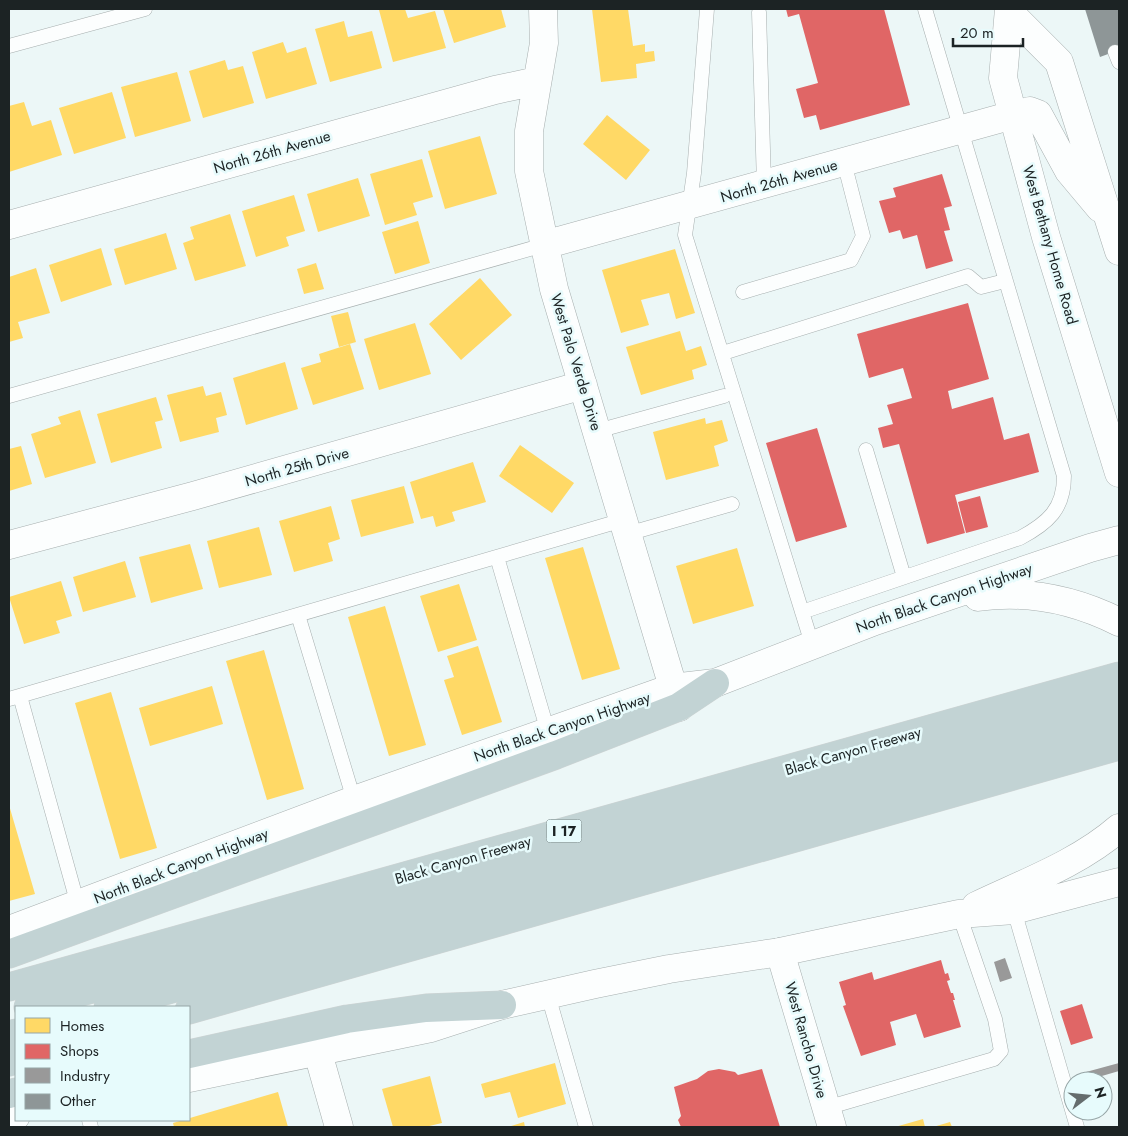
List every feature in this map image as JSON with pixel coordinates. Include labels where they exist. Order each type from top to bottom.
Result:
[{"type":"highway","name":"Black Canyon Freeway","points":[[9,987],[1119,676]]},
{"type":"highway","points":[[9,954],[556,755],[675,698],[715,683]]},
{"type":"highway","points":[[32,1006],[1119,702]]},
{"type":"highway","points":[[112,1006],[1119,722]]},
{"type":"highway","points":[[190,1010],[1119,746]]},
{"type":"highway","points":[[190,1054],[347,1019],[426,1008],[502,1005]]},
{"type":"main road","name":"West Palo Verde Drive","points":[[543,9],[544,42],[529,131],[529,171],[554,289],[675,698]]},
{"type":"main road","name":"West Bethany Home Road","points":[[1010,11],[1003,78],[1046,237],[1119,474]]},
{"type":"main road","name":"West Bethany Home Road","points":[[1010,11],[1059,62],[1119,251]]},
{"type":"main road","name":"North 26th Avenue","points":[[9,225],[494,90],[537,81]]},
{"type":"main road","name":"North 26th Avenue","points":[[544,245],[1030,111],[1038,114],[1069,171],[1109,218]]},
{"type":"main road","name":"North 25th Drive","points":[[9,545],[193,496],[583,385]]},
{"type":"main road","name":"North Black Canyon Highway","points":[[715,683],[875,621],[1090,548],[1119,540]]},
{"type":"main road","points":[[875,621],[930,606],[1006,593],[1036,595],[1072,604],[1119,622]]},
{"type":"main road","name":"North Black Canyon Highway","points":[[9,930],[354,800],[548,732],[675,698]]},
{"type":"main road","points":[[959,914],[1076,857],[1107,839],[1119,828]]},
{"type":"main road","points":[[190,1078],[318,1053],[431,1028],[502,1005],[670,969],[780,952],[959,914],[1014,910],[1119,882]]},
{"type":"main road","name":"West Rancho Drive","points":[[780,952],[829,1118]]},
{"type":"main road","points":[[318,1053],[339,1127]]},
{"type":"lane","points":[[9,46],[145,9]]},
{"type":"lane","points":[[707,9],[690,206],[685,235],[812,644]]},
{"type":"lane","points":[[802,612],[1020,538],[1035,530],[1050,518],[1060,504],[1064,476],[925,9]]},
{"type":"lane","points":[[759,12],[764,185]]},
{"type":"lane","points":[[744,292],[851,260],[863,236],[844,162]]},
{"type":"lane","points":[[9,396],[544,245]]},
{"type":"lane","points":[[723,353],[968,276],[982,287],[1005,281]]},
{"type":"lane","points":[[597,431],[724,396]]},
{"type":"lane","points":[[866,450],[904,577]]},
{"type":"lane","points":[[78,905],[14,698],[497,557],[732,504]]},
{"type":"lane","points":[[497,557],[548,732]]},
{"type":"lane","points":[[298,615],[354,800]]},
{"type":"lane","points":[[1014,910],[1077,1127]]},
{"type":"lane","points":[[829,1118],[994,1059],[1002,1052],[995,1019],[959,914]]},
{"type":"lane","points":[[548,995],[586,1127]]},
{"type":"building: Homes","points":[[405,9],[408,18],[435,11],[446,48],[393,62],[379,10]]},
{"type":"building: Homes","points":[[443,9],[501,9],[506,27],[454,43]]},
{"type":"building: Homes","points":[[592,9],[628,9],[633,46],[645,44],[645,52],[654,51],[655,61],[636,64],[637,78],[601,82]]},
{"type":"building: Homes","points":[[344,21],[348,37],[372,31],[382,68],[330,82],[315,29]]},
{"type":"building: Homes","points":[[283,42],[287,53],[306,47],[317,84],[266,99],[252,52]]},
{"type":"building: Homes","points":[[225,60],[228,70],[243,66],[254,103],[203,118],[189,71]]},
{"type":"building: Homes","points":[[177,72],[191,121],[135,137],[121,87]]},
{"type":"building: Homes","points":[[112,92],[126,138],[74,154],[59,108]]},
{"type":"building: Homes","points":[[24,102],[32,126],[51,120],[62,155],[9,172],[9,106]]},
{"type":"building: Homes","points":[[607,115],[650,150],[626,180],[583,144]]},
{"type":"building: Homes","points":[[480,136],[497,194],[445,209],[428,151]]},
{"type":"building: Homes","points":[[422,159],[433,197],[413,203],[417,215],[385,225],[370,174]]},
{"type":"building: Homes","points":[[358,178],[370,216],[318,232],[307,194]]},
{"type":"building: Homes","points":[[294,195],[305,231],[286,237],[289,246],[256,257],[242,211]]},
{"type":"building: Homes","points":[[230,214],[246,266],[195,281],[183,243],[194,239],[190,227]]},
{"type":"building: Homes","points":[[418,221],[430,263],[395,274],[382,232]]},
{"type":"building: Homes","points":[[166,233],[177,269],[125,285],[114,249]]},
{"type":"building: Homes","points":[[101,248],[112,285],[61,302],[49,265]]},
{"type":"building: Homes","points":[[675,249],[695,313],[676,319],[669,293],[641,300],[649,325],[621,333],[602,270]]},
{"type":"building: Homes","points":[[316,263],[324,289],[304,294],[297,269]]},
{"type":"building: Homes","points":[[36,268],[50,313],[18,322],[23,338],[9,342],[9,277]]},
{"type":"building: Homes","points":[[480,278],[512,315],[461,360],[429,324]]},
{"type":"building: Homes","points":[[348,312],[356,342],[339,347],[331,316]]},
{"type":"building: Homes","points":[[415,323],[431,374],[379,390],[364,339]]},
{"type":"building: Homes","points":[[680,331],[686,351],[701,346],[707,365],[692,370],[694,379],[641,395],[626,347]]},
{"type":"building: Homes","points":[[350,344],[364,389],[313,405],[301,368],[321,362],[319,354]]},
{"type":"building: Homes","points":[[285,362],[298,409],[246,425],[233,378]]},
{"type":"building: Homes","points":[[203,386],[206,396],[221,392],[227,415],[216,418],[219,432],[180,442],[167,395]]},
{"type":"building: Homes","points":[[156,397],[163,420],[155,422],[162,448],[111,463],[97,414]]},
{"type":"building: Homes","points":[[80,410],[96,463],[45,478],[31,434],[61,424],[58,417]]},
{"type":"building: Homes","points":[[705,418],[706,424],[722,420],[728,441],[714,446],[719,466],[666,480],[653,432]]},
{"type":"building: Homes","points":[[520,445],[574,483],[552,513],[499,476]]},
{"type":"building: Homes","points":[[21,446],[32,484],[9,491],[9,449]]},
{"type":"building: Homes","points":[[473,462],[486,502],[452,512],[455,521],[436,527],[433,516],[421,519],[410,482]]},
{"type":"building: Homes","points":[[404,486],[414,523],[361,537],[351,500]]},
{"type":"building: Homes","points":[[331,506],[340,539],[328,543],[333,561],[294,572],[279,521]]},
{"type":"building: Homes","points":[[259,527],[272,575],[219,588],[207,541]]},
{"type":"building: Homes","points":[[190,544],[203,589],[151,603],[139,557]]},
{"type":"building: Homes","points":[[583,547],[620,669],[582,680],[545,558]]},
{"type":"building: Homes","points":[[737,548],[754,606],[693,624],[676,566]]},
{"type":"building: Homes","points":[[125,561],[136,597],[83,612],[73,577]]},
{"type":"building: Homes","points":[[61,581],[72,616],[56,621],[60,633],[24,644],[9,597]]},
{"type":"building: Homes","points":[[459,584],[477,640],[438,652],[420,596]]},
{"type":"building: Homes","points":[[385,606],[426,745],[389,756],[348,617]]},
{"type":"building: Homes","points":[[478,646],[502,722],[462,735],[444,680],[454,677],[447,656]]},
{"type":"building: Homes","points":[[264,650],[304,789],[267,800],[226,661]]},
{"type":"building: Homes","points":[[212,686],[223,724],[150,746],[139,708]]},
{"type":"building: Homes","points":[[111,692],[157,848],[120,859],[75,703]]},
{"type":"building: Homes","points":[[9,805],[35,894],[9,901]]},
{"type":"building: Homes","points":[[555,1063],[566,1104],[518,1118],[510,1092],[485,1098],[481,1084]]},
{"type":"building: Homes","points":[[430,1076],[442,1123],[425,1127],[393,1127],[382,1089]]},
{"type":"building: Homes","points":[[278,1092],[288,1127],[174,1127],[173,1123],[190,1121],[190,1118]]},
{"type":"building: Homes","points":[[923,1119],[925,1127],[895,1127]]},
{"type":"building: Homes","points":[[524,1122],[525,1127],[508,1127]]},
{"type":"building: Homes","points":[[950,1122],[952,1127],[933,1127]]},
{"type":"building: Shops","points":[[786,9],[884,9],[910,105],[820,130],[816,115],[804,118],[796,89],[818,83],[799,14],[788,17]]},
{"type":"building: Shops","points":[[942,174],[952,206],[944,208],[950,230],[944,231],[953,261],[926,269],[917,235],[903,239],[900,230],[889,233],[879,201],[896,197],[893,188]]},
{"type":"building: Shops","points":[[968,303],[989,379],[948,391],[952,409],[993,397],[1004,440],[1029,433],[1039,472],[955,495],[965,533],[927,544],[899,444],[883,448],[878,428],[893,424],[887,405],[912,398],[903,368],[869,378],[857,334]]},
{"type":"building: Shops","points":[[817,428],[847,527],[796,542],[766,443]]},
{"type":"building: Shops","points":[[980,496],[988,527],[966,533],[958,502]]},
{"type":"building: Shops","points":[[941,960],[945,974],[948,973],[950,980],[947,981],[951,993],[953,993],[955,1000],[953,1000],[961,1027],[924,1038],[916,1014],[890,1022],[896,1045],[861,1056],[843,1006],[846,1005],[839,982],[872,972],[874,980]]},
{"type":"building: Shops","points":[[1082,1004],[1093,1038],[1071,1045],[1060,1011]]},
{"type":"building: Shops","points":[[719,1069],[735,1072],[738,1075],[762,1069],[780,1127],[681,1127],[678,1120],[681,1116],[674,1087],[697,1079],[708,1071]]},
{"type":"building: Industry","points":[[1005,958],[1012,978],[1000,982],[994,962]]},
{"type":"building: Industry","points":[[1119,1063],[1119,1071],[1113,1073],[1113,1071],[1090,1071]]},
{"type":"building: Other","points":[[1085,9],[1119,9],[1119,50],[1100,57]]}]
